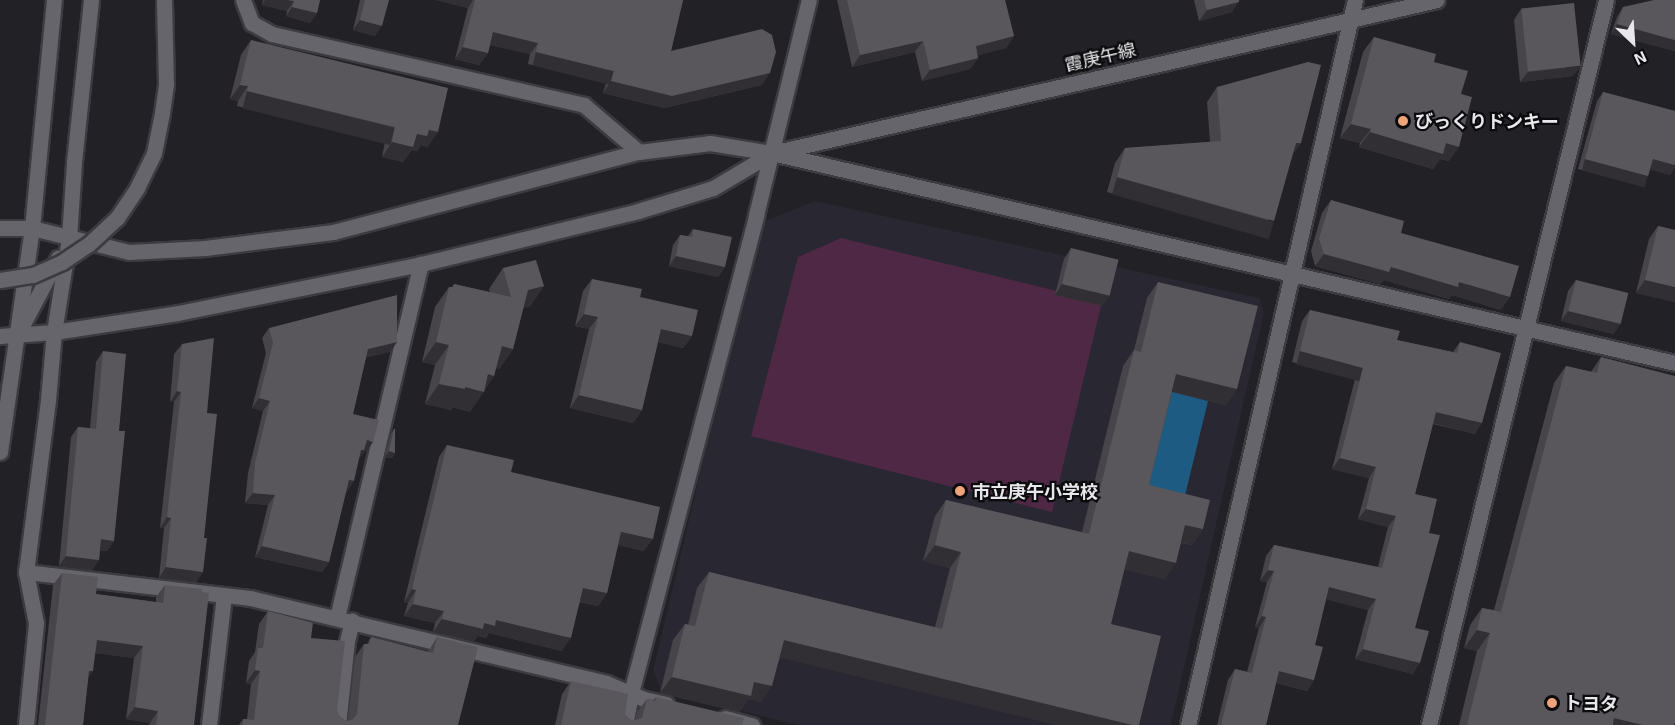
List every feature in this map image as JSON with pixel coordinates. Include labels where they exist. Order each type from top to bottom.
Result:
[{"type":"street","points":[[0,452],[33,228],[54,0]]},
{"type":"street","points":[[26,725],[36,623],[26,572],[48,400],[54,332],[69,238],[91,0]]},
{"type":"street","points":[[0,280],[33,275],[62,262],[89,244],[117,218],[137,188],[154,153],[162,113],[166,83],[164,0]]},
{"type":"street","points":[[243,0],[252,23],[272,34],[584,105],[639,152]]},
{"type":"street","points":[[625,725],[631,693],[772,153],[809,0]]},
{"type":"street","points":[[1188,725],[1290,274],[1355,0]]},
{"type":"street","name":"霞庚午線","points":[[772,153],[1437,0]]},
{"type":"street","points":[[1429,725],[1606,0]]},
{"type":"street","points":[[0,228],[33,228],[129,252],[205,248],[333,232],[639,152],[710,143],[772,153],[1675,363]]},
{"type":"street","points":[[0,336],[54,332],[177,313],[421,264],[638,211],[713,188],[772,153]]},
{"type":"street","points":[[17,335],[69,238]]},
{"type":"street","points":[[337,618],[421,264]]},
{"type":"street","points":[[26,572],[250,598],[606,683],[676,706]]},
{"type":"street","points":[[209,725],[224,596]]},
{"type":"street","points":[[338,725],[347,641],[352,621]]},
{"type":"street","points":[[709,714],[752,725]]},
{"type":"shaded area","name":"市立庚午小学校","points":[[815,201],[1259,298],[1264,312],[1171,725],[799,725],[661,692],[653,670],[760,223]]},
{"type":"shaded area","points":[[841,238],[1102,302],[1052,512],[751,436],[798,257]]},
{"type":"water","points":[[1165,390],[1208,401],[1181,512],[1119,497]]},
{"type":"building","points":[[288,0],[320,0],[317,13],[292,7],[294,1]]},
{"type":"building","points":[[365,0],[389,0],[382,26],[360,20]]},
{"type":"building","points":[[475,0],[683,0],[671,51],[762,29],[772,35],[776,52],[770,73],[672,96],[611,81],[614,71],[536,52],[538,43],[493,32],[488,53],[463,47]]},
{"type":"building","points":[[847,0],[1005,0],[1014,36],[976,46],[978,58],[930,70],[923,41],[860,55]]},
{"type":"building","points":[[1204,0],[1239,0],[1239,2],[1207,10]]},
{"type":"building","points":[[1654,0],[1675,0],[1675,40],[1617,24],[1623,7]]},
{"type":"building","points":[[1574,3],[1581,66],[1528,71],[1521,9]]},
{"type":"building","points":[[1374,37],[1436,54],[1434,62],[1468,71],[1461,94],[1472,97],[1459,147],[1446,143],[1443,154],[1351,124]]},
{"type":"building","points":[[251,40],[448,88],[438,132],[429,130],[427,136],[417,134],[413,147],[392,142],[395,127],[247,91],[248,86],[240,85]]},
{"type":"building","points":[[1308,62],[1321,65],[1301,143],[1296,143],[1274,221],[1117,177],[1125,148],[1221,141],[1217,87]]},
{"type":"building","points":[[1603,92],[1675,111],[1675,165],[1653,159],[1648,176],[1585,159]]},
{"type":"building","points":[[1331,200],[1404,221],[1401,233],[1519,266],[1510,297],[1459,282],[1458,287],[1391,267],[1389,272],[1324,254],[1319,239]]},
{"type":"building","points":[[1658,226],[1675,230],[1675,287],[1645,280]]},
{"type":"building","points":[[693,229],[732,237],[725,267],[676,256],[680,235],[692,237]]},
{"type":"building","points":[[1071,248],[1119,260],[1110,296],[1062,284]]},
{"type":"building","points":[[536,260],[544,286],[528,290],[513,349],[502,346],[494,376],[488,374],[484,392],[439,384],[449,345],[436,342],[449,287],[453,287],[454,284],[511,297],[503,268]]},
{"type":"building","points":[[592,279],[642,289],[640,297],[698,310],[692,336],[661,329],[642,410],[579,395],[598,317],[584,314]]},
{"type":"building","points":[[1576,280],[1628,293],[1621,324],[1568,311]]},
{"type":"building","points":[[1158,282],[1258,306],[1237,389],[1176,374],[1149,485],[1210,500],[1203,529],[1185,525],[1176,563],[1129,551],[1111,624],[1161,636],[1139,725],[784,640],[772,686],[754,682],[751,696],[672,677],[685,624],[695,626],[709,572],[942,629],[961,552],[935,545],[946,500],[1089,534],[1134,350],[1141,352]]},
{"type":"building","points":[[397,295],[397,342],[368,349],[353,414],[379,420],[373,442],[367,440],[364,450],[361,450],[354,481],[349,480],[329,562],[262,546],[275,495],[253,493],[255,463],[270,401],[259,398],[273,343],[269,328]]},
{"type":"building","points":[[1310,310],[1400,331],[1397,340],[1457,353],[1460,342],[1501,353],[1482,423],[1436,412],[1415,494],[1437,499],[1429,533],[1440,535],[1415,628],[1429,631],[1420,663],[1363,649],[1376,599],[1329,587],[1315,645],[1323,647],[1314,680],[1279,671],[1266,725],[1221,725],[1235,669],[1252,673],[1266,617],[1262,616],[1274,571],[1268,570],[1274,545],[1382,568],[1396,516],[1366,509],[1376,467],[1340,458],[1363,368],[1300,351]]},
{"type":"building","points":[[214,338],[207,413],[217,414],[204,538],[207,538],[203,572],[166,567],[171,518],[167,517],[181,392],[177,391],[182,344]]},
{"type":"building","points":[[103,351],[126,354],[119,431],[125,431],[114,541],[101,539],[99,560],[66,556],[78,427],[96,429]]},
{"type":"building","points":[[1601,357],[1675,376],[1674,725],[1643,725],[1614,718],[1613,725],[1467,725],[1490,633],[1477,630],[1482,608],[1501,612],[1566,366],[1597,373]]},
{"type":"building","points":[[395,429],[395,453],[389,451]]},
{"type":"building","points":[[447,445],[514,460],[511,472],[660,507],[653,539],[621,532],[607,593],[583,588],[571,638],[496,620],[495,626],[484,623],[483,629],[442,619],[444,611],[413,604],[416,590],[412,589]]},
{"type":"building","points":[[62,573],[98,577],[96,594],[163,603],[165,585],[202,589],[202,592],[209,593],[194,725],[156,725],[158,711],[135,707],[143,646],[97,640],[93,671],[89,671],[83,725],[45,725]]},
{"type":"building","points":[[268,611],[313,623],[311,638],[345,641],[337,711],[339,716],[346,721],[352,720],[357,714],[364,644],[369,644],[371,637],[433,653],[437,637],[478,647],[458,725],[243,725],[243,719],[254,720],[260,671],[255,670],[258,648],[263,648]]},
{"type":"building","points":[[571,681],[628,694],[625,715],[632,721],[642,718],[647,699],[655,701],[656,697],[744,718],[742,725],[561,725]]},
{"type":"place","name":"びっくりドンキー","points":[[1403,121]]},
{"type":"place","name":"市立庚午小学校","points":[[960,491]]},
{"type":"place","name":"トヨタ","points":[[1552,703]]}]
